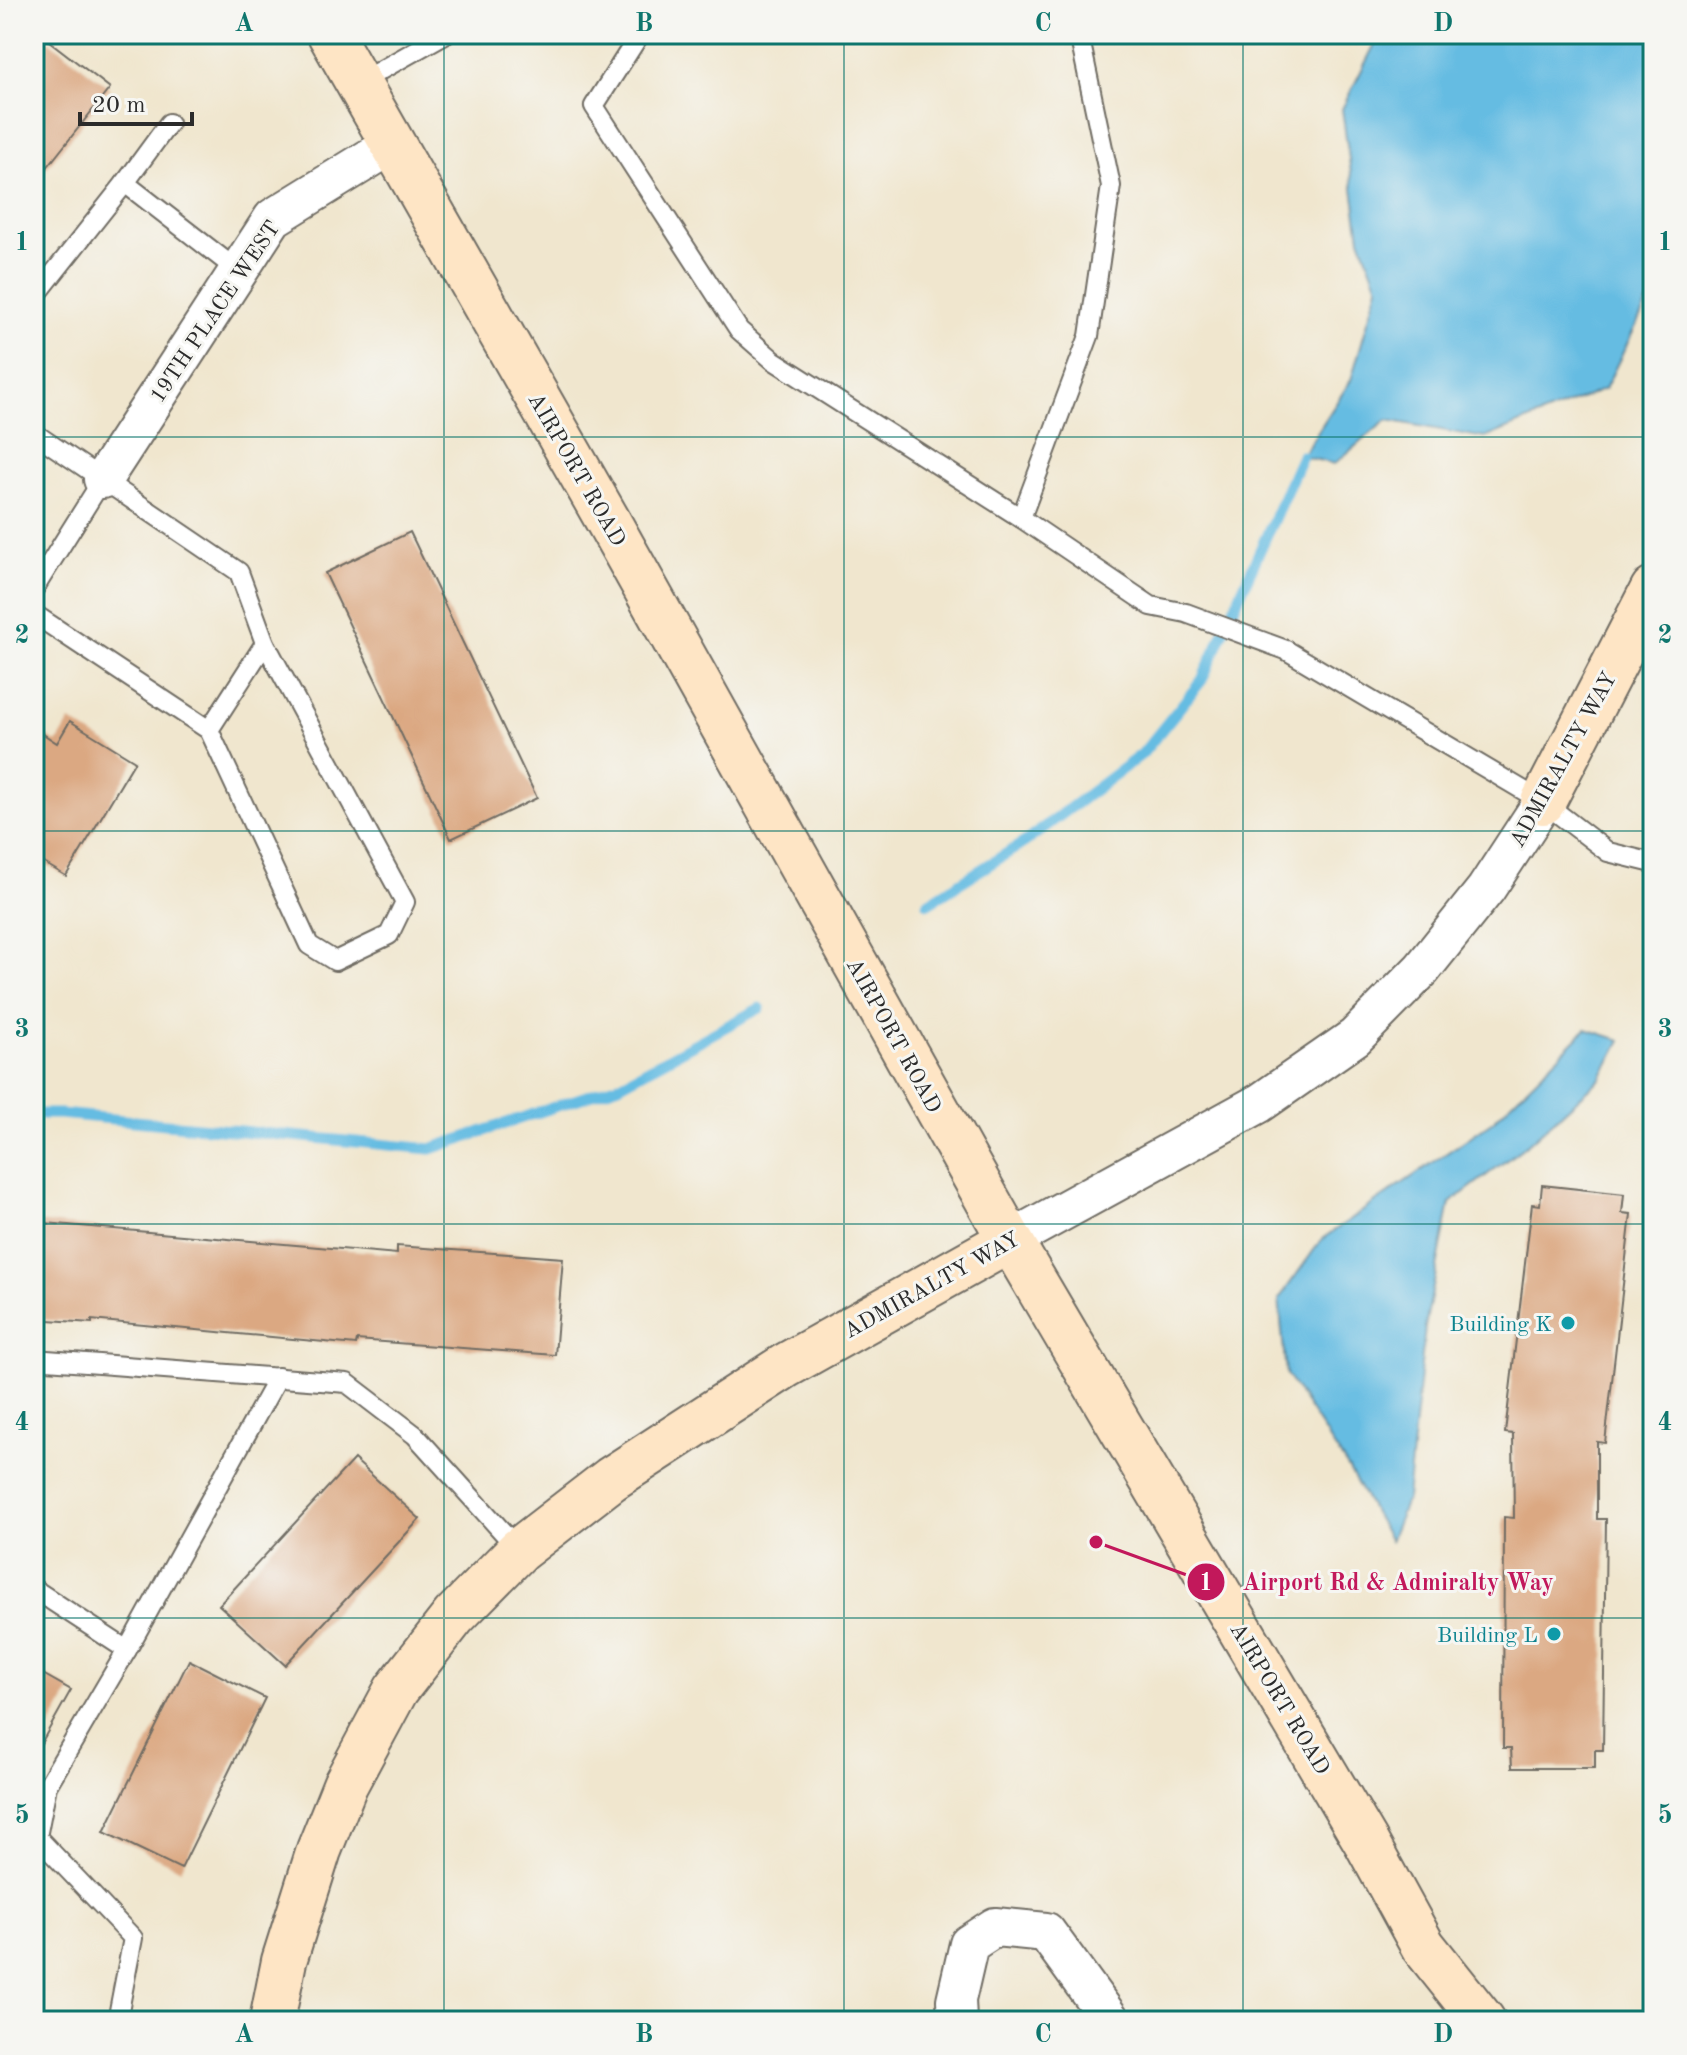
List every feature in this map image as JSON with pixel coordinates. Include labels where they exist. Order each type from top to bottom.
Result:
[{"type":"main road","name":"AIRPORT ROAD","points":[[330,34],[608,521],[1010,1240],[1366,1842],[1423,1946],[1483,2021]]},
{"type":"main road","name":"ADMIRALTY WAY","points":[[1543,802],[1653,589]]},
{"type":"main road","name":"ADMIRALTY WAY","points":[[272,2021],[284,1961],[319,1850],[345,1785],[396,1690],[454,1616],[519,1550],[611,1479],[785,1366],[1010,1240]]},
{"type":"street","name":"19TH PLACE WEST","points":[[103,479],[273,218],[393,144]]},
{"type":"street","name":"ADMIRALTY WAY","points":[[1010,1240],[1260,1103],[1355,1037],[1422,969],[1486,889],[1543,802]]},
{"type":"street","points":[[957,2021],[956,2000],[969,1944],[995,1927],[1046,1932],[1111,2021]]},
{"type":"lane","points":[[358,83],[445,34]]},
{"type":"lane","points":[[640,34],[594,106],[739,330],[773,360],[1021,518],[1151,606],[1186,613],[1286,650],[1543,802],[1608,852],[1653,863]]},
{"type":"lane","points":[[1021,518],[1089,336],[1111,186],[1079,34]]},
{"type":"lane","points":[[34,298],[169,123]]},
{"type":"lane","points":[[125,183],[237,270]]},
{"type":"lane","points":[[34,433],[239,572],[265,643],[405,902],[389,935],[335,961],[309,945],[209,730],[34,614]]},
{"type":"lane","points":[[34,589],[103,479]]},
{"type":"lane","points":[[209,730],[265,643]]},
{"type":"lane","points":[[34,1359],[347,1383],[415,1435],[519,1550]]},
{"type":"lane","points":[[117,2021],[133,1938],[37,1837],[47,1786],[127,1650],[278,1377]]},
{"type":"lane","points":[[34,1589],[127,1650]]},
{"type":"water","points":[[1380,34],[1653,34],[1653,291],[1605,389],[1485,438],[1387,420],[1334,464],[1302,456],[1351,380],[1378,287],[1360,238],[1342,109]]},
{"type":"water","points":[[1586,1029],[1621,1040],[1600,1079],[1529,1143],[1450,1203],[1425,1327],[1407,1498],[1390,1541],[1347,1466],[1286,1374],[1279,1299],[1322,1239],[1493,1121]]},
{"type":"building","points":[[34,34],[40,34],[110,88],[34,184]]},
{"type":"building","points":[[410,532],[537,798],[451,839],[325,573]]},
{"type":"building","points":[[70,721],[135,761],[66,876],[34,857],[34,728],[57,743]]},
{"type":"building","points":[[1542,1185],[1624,1194],[1622,1213],[1631,1214],[1605,1443],[1597,1442],[1597,1519],[1606,1519],[1603,1750],[1595,1750],[1595,1768],[1512,1768],[1511,1748],[1503,1748],[1504,1517],[1514,1518],[1513,1434],[1505,1433],[1532,1204],[1540,1205]]},
{"type":"building","points":[[34,1222],[397,1254],[397,1246],[563,1258],[555,1355],[357,1340],[356,1345],[92,1320],[92,1323],[34,1319]]},
{"type":"building","points":[[354,1459],[420,1519],[285,1665],[219,1605]]},
{"type":"building","points":[[189,1660],[265,1698],[181,1869],[104,1832]]},
{"type":"building","points":[[34,1669],[71,1690],[34,1756]]},
{"type":"waterway","points":[[928,903],[1025,842],[1142,754],[1202,680],[1302,456]]},
{"type":"waterway","points":[[34,1114],[431,1149],[619,1085],[760,1008]]},
{"type":"place","name":"Building K","points":[[1568,1323]]},
{"type":"place","name":"Airport Rd & Admiralty Way","points":[[1096,1542]]},
{"type":"place","name":"Building L","points":[[1554,1634]]}]
